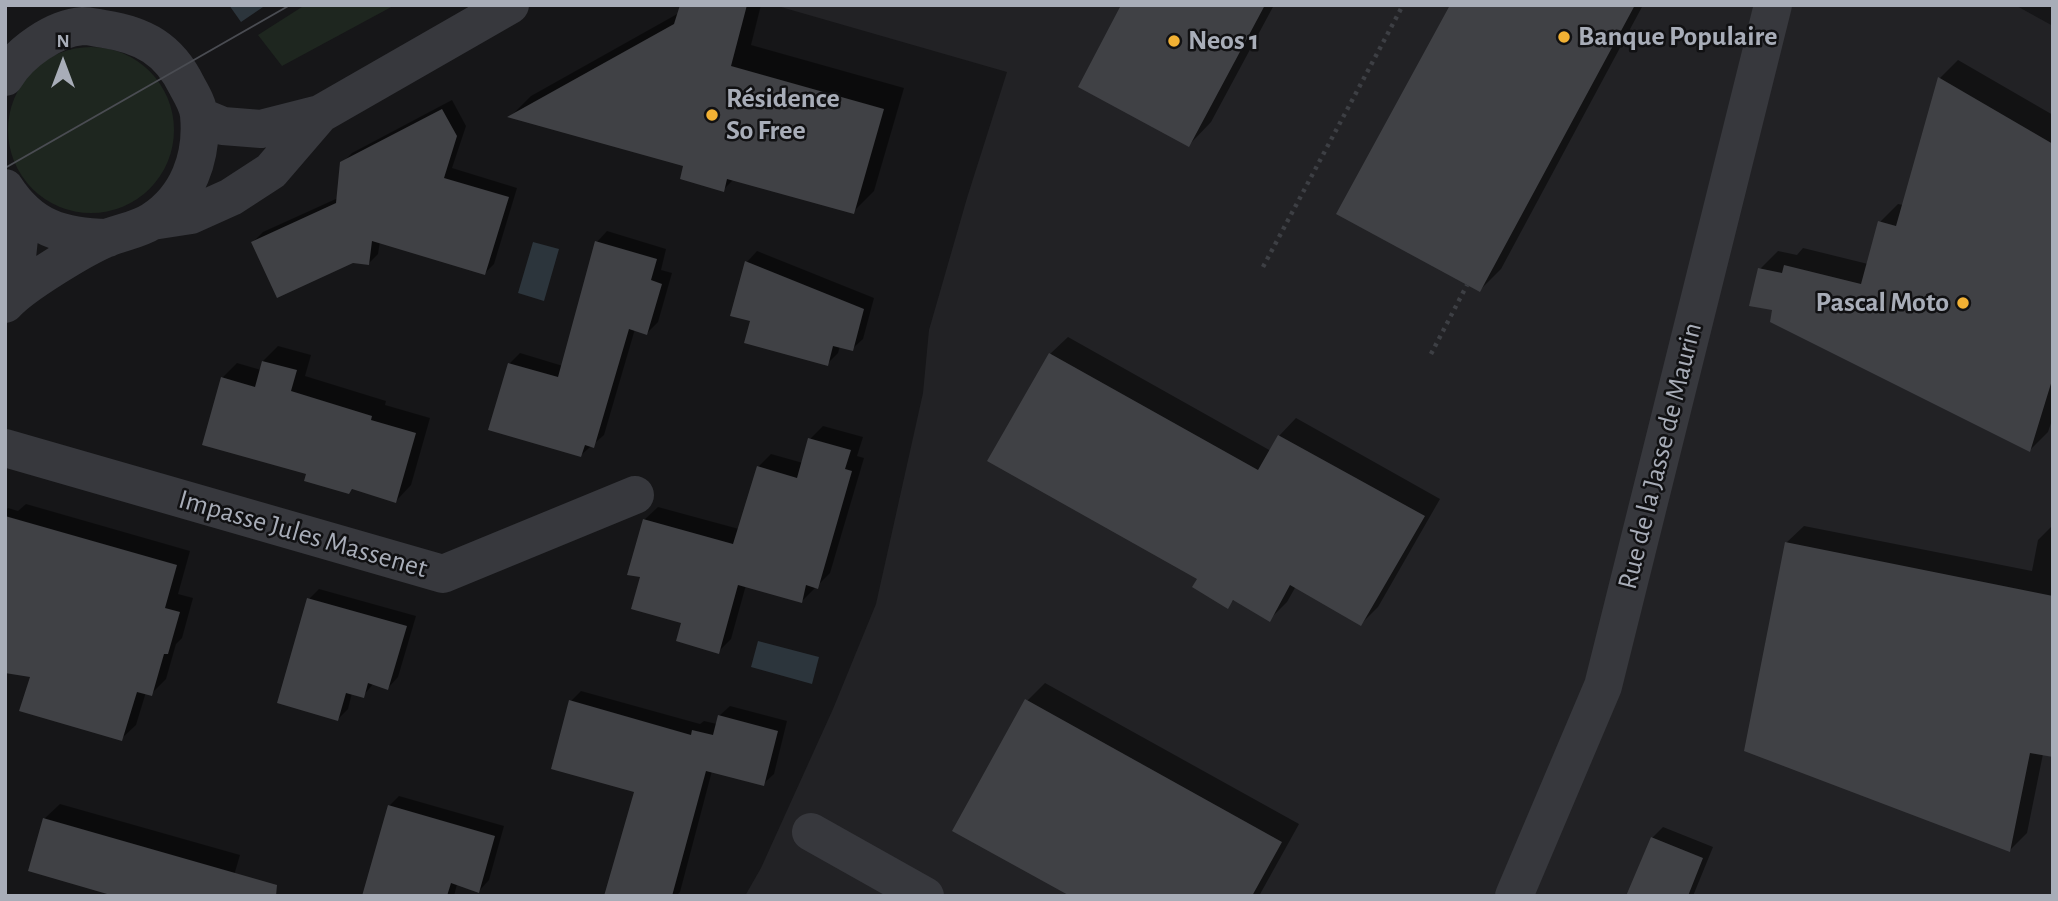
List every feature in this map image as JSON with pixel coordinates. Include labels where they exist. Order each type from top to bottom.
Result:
[{"type":"street","points":[[199,116],[223,125],[261,129],[320,114],[510,5]]},
{"type":"street","name":"Rue de la Jasse de Maurin","points":[[1514,896],[1603,687],[1773,5]]},
{"type":"street","points":[[7,70],[36,44],[83,16],[130,33],[158,48],[180,70],[196,103],[200,146],[191,176],[175,201],[152,221],[131,232],[108,238],[71,258],[9,300]]},
{"type":"street","points":[[152,221],[191,215],[231,197],[271,171],[320,114]]},
{"type":"street","points":[[14,199],[48,228],[77,237],[108,238]]},
{"type":"street","points":[[9,300],[14,199]]},
{"type":"street","name":"Impasse Jules Massenet","points":[[5,448],[443,573],[635,495]]},
{"type":"street","points":[[811,832],[925,896]]},
{"type":"path","points":[[1263,267],[1403,5]]},
{"type":"path","points":[[1431,355],[1467,285]]},
{"type":"shaded area","points":[[229,5],[266,5],[241,22]]},
{"type":"shaded area","points":[[305,5],[395,5],[282,66],[258,35]]},
{"type":"shaded area","points":[[774,5],[2015,5],[2053,26],[2053,896],[745,896],[761,868],[833,709],[876,604],[923,393],[929,330],[1007,72]]},
{"type":"shaded area","points":[[91,47],[123,54],[137,61],[149,72],[160,84],[167,98],[174,130],[167,162],[160,176],[149,188],[137,199],[123,206],[91,213],[59,206],[45,199],[33,188],[22,176],[15,162],[8,130],[15,98],[22,84],[33,72],[45,61],[59,54]]},
{"type":"shaded area","points":[[533,242],[559,249],[544,301],[518,293]]},
{"type":"shaded area","points":[[758,641],[819,657],[812,684],[751,667]]},
{"type":"building","name":"Résidence So Free","points":[[680,5],[747,5],[731,66],[884,109],[854,214],[727,179],[724,192],[680,179],[683,166],[507,117],[674,24]]},
{"type":"building","name":"Neos 1","points":[[1121,5],[1265,5],[1189,147],[1078,87]]},
{"type":"building","points":[[1450,5],[1635,5],[1480,292],[1336,214]]},
{"type":"building","name":"Pascal Moto","points":[[1938,77],[2053,144],[2053,377],[2030,452],[1770,322],[1772,310],[1749,306],[1758,268],[1782,273],[1784,265],[1861,284],[1878,221],[1896,226]]},
{"type":"building","points":[[442,109],[457,136],[444,178],[509,197],[485,275],[372,241],[369,265],[353,263],[277,298],[251,242],[336,203],[340,162]]},
{"type":"building","points":[[595,241],[657,259],[651,280],[662,284],[647,335],[629,329],[594,448],[585,445],[581,457],[488,430],[508,363],[558,377]]},
{"type":"building","points":[[745,261],[864,309],[853,351],[833,346],[828,366],[744,343],[750,321],[730,316]]},
{"type":"building","points":[[1049,353],[1258,470],[1278,435],[1425,516],[1361,626],[1290,585],[1270,622],[1233,600],[1228,609],[1192,587],[1197,579],[987,461]]},
{"type":"building","points":[[262,361],[297,370],[291,391],[372,416],[371,420],[416,433],[396,503],[352,489],[349,494],[304,481],[306,474],[202,445],[221,377],[255,387]]},
{"type":"building","points":[[808,438],[851,450],[845,469],[852,471],[818,589],[806,585],[802,603],[738,585],[719,654],[676,641],[681,623],[631,609],[640,577],[627,575],[643,519],[733,544],[757,466],[797,478]]},
{"type":"building","points":[[5,516],[177,565],[165,608],[180,612],[168,654],[164,654],[152,696],[137,692],[122,741],[19,711],[30,677],[5,673]]},
{"type":"building","points":[[1785,542],[2053,596],[2053,757],[2030,753],[2010,852],[1744,751]]},
{"type":"building","points":[[307,598],[407,626],[388,690],[368,683],[364,698],[346,693],[338,721],[277,703]]},
{"type":"building","points":[[1025,699],[1282,842],[1252,896],[1070,896],[952,831]]},
{"type":"building","points":[[569,700],[691,735],[692,730],[713,735],[718,715],[778,731],[764,786],[706,771],[672,896],[604,896],[634,792],[551,769]]},
{"type":"building","points":[[388,805],[495,836],[479,893],[451,883],[447,896],[362,896]]},
{"type":"building","points":[[43,818],[277,885],[276,896],[114,896],[28,871]]},
{"type":"building","points":[[1651,837],[1703,858],[1688,896],[1626,896]]},
{"type":"tram line","points":[[5,168],[290,5]]},
{"type":"place","name":"Banque Populaire","points":[[1564,37]]},
{"type":"place","name":"Neos 1","points":[[1174,41]]},
{"type":"place","name":"Résidence So Free","points":[[712,115]]},
{"type":"place","name":"Pascal Moto","points":[[1963,303]]}]
